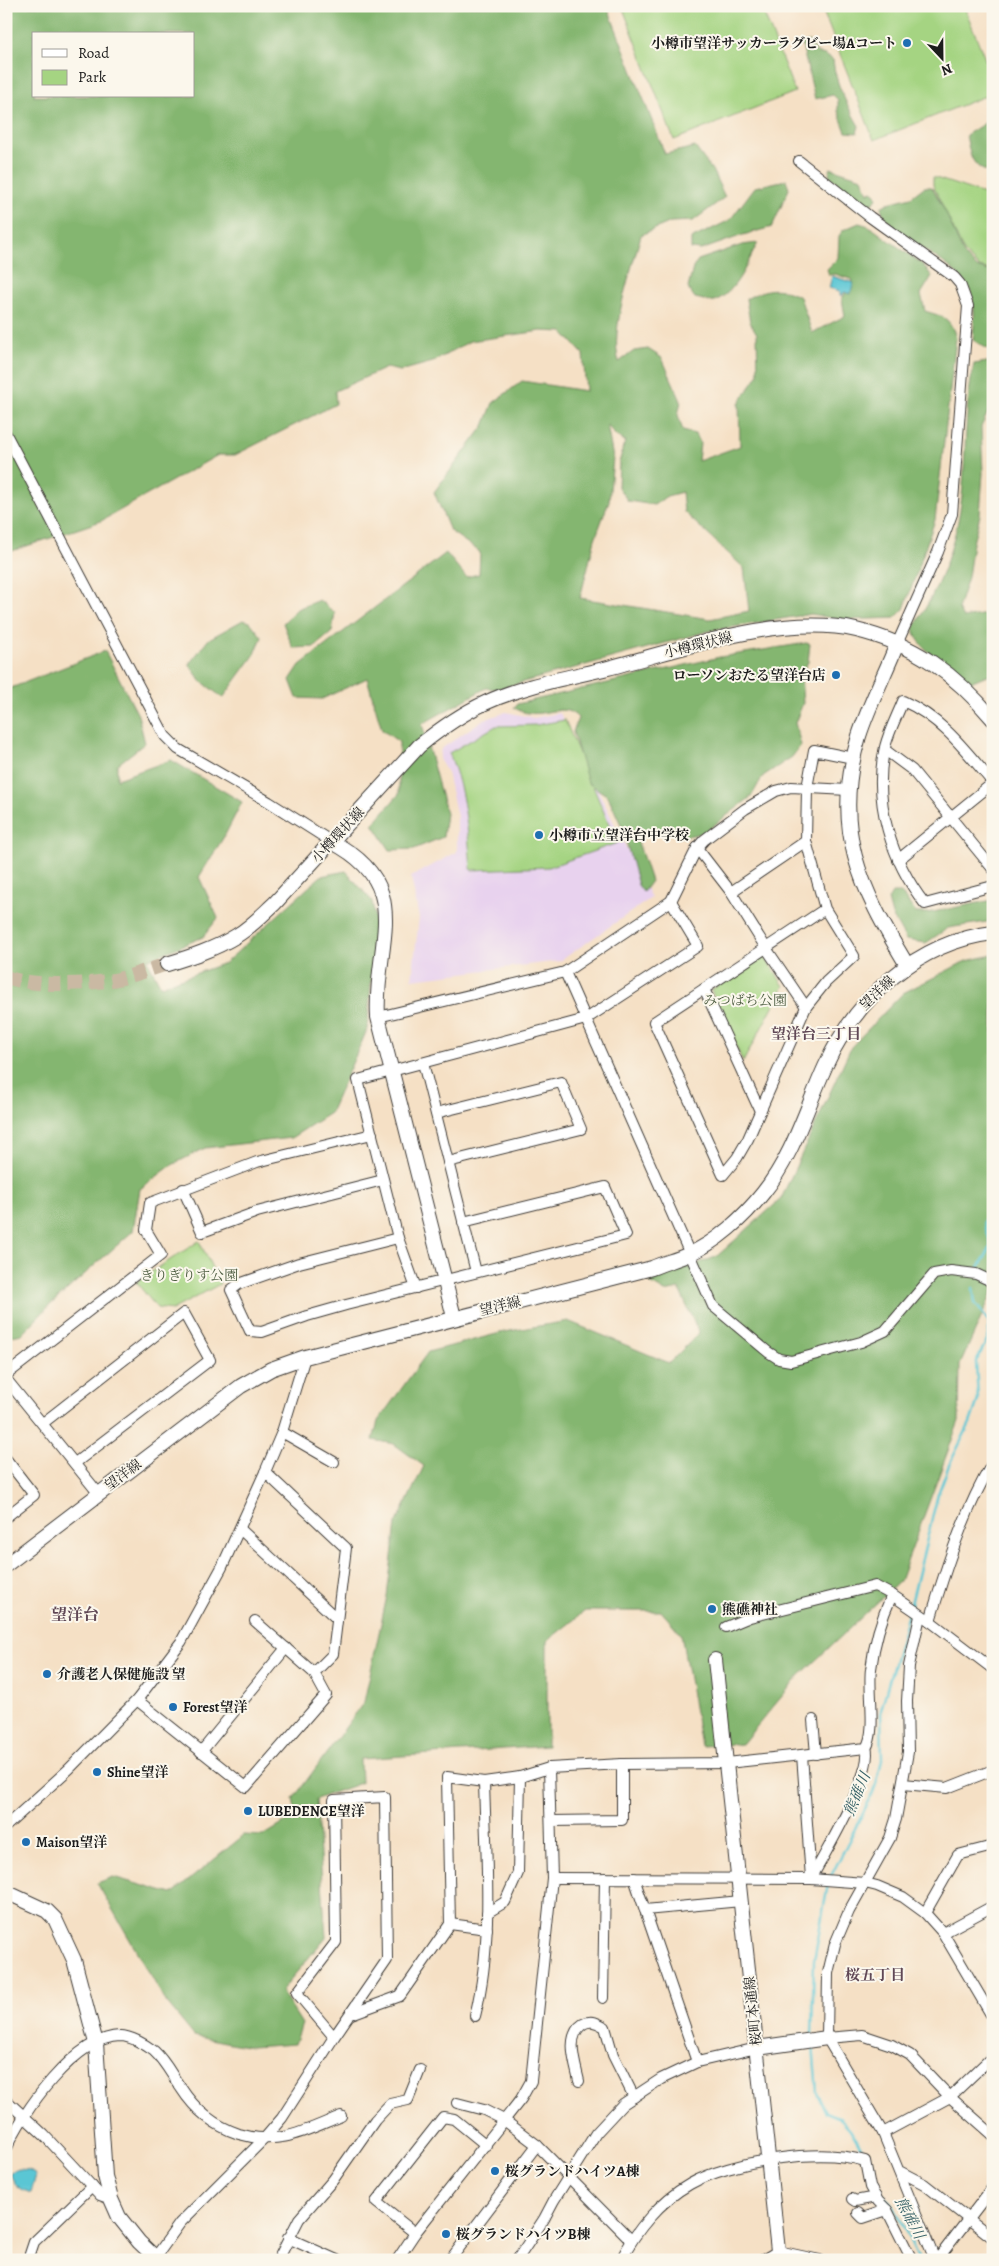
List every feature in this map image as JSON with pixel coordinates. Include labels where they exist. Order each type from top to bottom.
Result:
[{"type":"street","points":[[799,160],[870,217],[954,278],[960,284],[968,306],[952,514],[938,552],[862,728],[853,758],[848,790],[850,831],[862,884],[878,918],[907,965],[951,944],[993,933]]},
{"type":"street","points":[[6,434],[165,736],[178,749],[348,850],[364,865],[382,891],[386,922],[376,992],[378,1018],[454,1317]]},
{"type":"street","name":"小樽環状線","points":[[167,964],[194,956],[236,936],[249,926],[275,903],[419,746],[444,726],[485,703],[523,688],[729,637],[788,627],[807,626],[848,629],[897,644],[940,666],[959,682],[993,719]]},
{"type":"street","points":[[898,860],[993,783],[947,729],[929,715],[903,701],[885,750],[880,781],[884,811],[898,860],[925,904],[993,886]]},
{"type":"street","points":[[825,909],[654,1022],[723,1175],[737,1158],[748,1139],[806,1007],[826,982],[854,956],[825,909],[806,841],[808,788],[814,750],[853,758]]},
{"type":"street","points":[[885,750],[912,770],[993,869]]},
{"type":"street","points":[[378,1018],[565,972],[671,901],[697,848],[704,840],[761,798],[791,787],[848,790]]},
{"type":"street","points":[[731,892],[806,841]]},
{"type":"street","points":[[697,848],[731,892],[806,1007]]},
{"type":"street","points":[[416,1288],[398,1238],[358,1080],[586,1019],[698,946],[671,901]]},
{"type":"street","name":"望洋線","points":[[6,1565],[241,1386],[271,1368],[454,1317],[652,1268],[689,1254],[721,1235],[764,1192],[789,1152],[825,1065],[841,1034],[864,1003],[907,965]]},
{"type":"street","points":[[565,972],[713,1306],[768,1352],[779,1358],[791,1361],[861,1342],[885,1331],[934,1274],[951,1270],[976,1274],[989,1280],[993,1286]]},
{"type":"street","points":[[704,989],[760,1111]]},
{"type":"street","points":[[423,1063],[476,1272]]},
{"type":"street","points":[[436,1113],[561,1082],[581,1129],[448,1162]]},
{"type":"street","points":[[6,1375],[161,1255],[146,1230],[150,1203],[257,1162],[372,1134]]},
{"type":"street","points":[[183,1189],[202,1232],[257,1212],[383,1180]]},
{"type":"street","points":[[398,1238],[299,1263],[239,1284],[231,1290],[250,1331],[262,1332],[307,1316],[626,1235],[605,1186],[463,1222]]},
{"type":"street","points":[[43,1422],[184,1313],[210,1360],[76,1463]]},
{"type":"street","points":[[6,1826],[69,1768],[137,1700],[181,1642],[222,1567],[265,1472],[282,1432],[305,1357]]},
{"type":"street","points":[[6,1379],[43,1422],[99,1494]]},
{"type":"street","points":[[282,1432],[334,1462]]},
{"type":"street","points":[[6,1459],[34,1494],[6,1517]]},
{"type":"street","points":[[930,1621],[939,1590],[969,1511],[993,1462]]},
{"type":"street","points":[[265,1472],[346,1548],[333,1654],[314,1673]]},
{"type":"street","points":[[240,1529],[336,1618]]},
{"type":"street","points":[[726,1628],[750,1617],[875,1586],[892,1595],[917,1614],[930,1621],[993,1670]]},
{"type":"street","points":[[811,1879],[861,1782],[867,1762],[868,1754],[866,1748],[871,1737],[869,1690],[871,1668],[880,1622],[892,1595]]},
{"type":"street","points":[[917,1614],[909,1666],[907,1702],[908,1752],[903,1784],[890,1838],[840,1928],[830,1962],[818,2039],[883,2133],[901,2172],[936,2260],[993,2187]]},
{"type":"street","points":[[137,1700],[246,1787],[326,1695],[314,1673],[254,1622]]},
{"type":"street","points":[[201,1752],[286,1648]]},
{"type":"street","name":"桜町本通線","points":[[715,1660],[778,2255]]},
{"type":"street","points":[[813,1720],[816,1754]]},
{"type":"street","points":[[351,2014],[400,1996],[450,1924],[447,1776],[484,1782],[520,1777],[549,1768],[622,1764],[727,1763],[866,1748]]},
{"type":"street","points":[[802,1755],[811,1879]]},
{"type":"street","points":[[552,1820],[622,1820],[622,1764]]},
{"type":"street","points":[[397,2260],[415,2232],[527,2091],[534,2072],[552,1878],[552,1820],[549,1768]]},
{"type":"street","points":[[903,1784],[947,1788],[993,1770]]},
{"type":"street","points":[[487,1913],[505,1902],[518,1873],[520,1777]]},
{"type":"street","points":[[474,2016],[481,1993],[487,1929],[484,1782]]},
{"type":"street","points":[[6,1892],[47,1911],[55,1919],[67,1942],[82,1981],[96,2043],[105,2176],[111,2199],[127,2229],[157,2259],[160,2251],[180,2223],[264,2139],[282,2118],[334,2037],[387,1960],[385,1797],[334,1800],[336,1942],[297,1993],[334,2037]]},
{"type":"street","points":[[925,1912],[958,1855],[993,1846]]},
{"type":"street","points":[[552,1878],[811,1879],[865,1883],[888,1890],[925,1912],[943,1933],[993,2018]]},
{"type":"street","points":[[603,1998],[605,1878]]},
{"type":"street","points":[[634,1878],[697,2062]]},
{"type":"street","points":[[645,1910],[741,1901]]},
{"type":"street","points":[[943,1933],[993,1906]]},
{"type":"street","points":[[450,1924],[487,1929]]},
{"type":"street","points":[[579,2081],[572,2041],[574,2031],[585,2023],[595,2021],[605,2027],[613,2055],[634,2097]]},
{"type":"street","points":[[517,2260],[596,2133],[623,2104],[661,2079],[697,2062],[757,2048],[862,2035],[892,2045],[910,2055],[950,2097],[993,2135]]},
{"type":"street","points":[[6,2150],[23,2116],[53,2077],[76,2056],[96,2043],[121,2036],[136,2040],[154,2051],[167,2065],[181,2089],[200,2112],[214,2123],[239,2134],[264,2139],[287,2138],[341,2116]]},
{"type":"street","points":[[883,2133],[950,2097],[993,2056]]},
{"type":"street","points":[[278,2260],[299,2219],[333,2180],[375,2120],[390,2104],[408,2100],[420,2070]]},
{"type":"street","points":[[6,2100],[44,2134],[100,2196],[111,2199]]},
{"type":"street","points":[[458,2103],[484,2110],[504,2120],[537,2145],[631,2240]]},
{"type":"street","points":[[415,2232],[376,2202],[443,2117],[454,2119],[486,2145]]},
{"type":"street","points":[[450,2260],[537,2145]]},
{"type":"street","points":[[621,2260],[631,2240],[656,2211],[690,2184],[722,2171],[767,2161],[802,2156],[828,2155],[853,2157],[866,2161],[870,2187],[888,2210],[912,2260]]},
{"type":"street","points":[[901,2172],[924,2184],[993,2238]]},
{"type":"street","points":[[28,2260],[34,2242],[92,2186]]},
{"type":"street","points":[[852,2199],[855,2202],[876,2197]]},
{"type":"street","points":[[858,2213],[863,2218],[888,2210]]},
{"type":"street","points":[[288,2238],[337,2260]]},
{"type":"street","points":[[763,2260],[778,2255],[820,2260]]},
{"type":"shaded area","name":"小樽市立望洋台中学校","points":[[506,712],[534,718],[560,713],[651,898],[560,961],[412,979],[419,918],[411,877],[457,852],[457,817],[447,772],[439,759],[441,749],[481,721]]},
{"type":"green space","points":[[6,6],[607,6],[665,154],[695,147],[712,170],[725,197],[693,221],[671,222],[641,235],[627,282],[617,334],[619,362],[634,351],[648,349],[662,358],[681,401],[678,415],[683,431],[695,434],[700,443],[698,461],[740,446],[739,403],[758,375],[757,334],[750,322],[746,299],[773,289],[800,297],[812,333],[845,316],[842,299],[853,280],[835,274],[829,275],[827,269],[838,258],[839,236],[843,230],[859,223],[869,226],[922,264],[932,276],[921,294],[925,311],[949,322],[956,338],[935,520],[904,609],[895,618],[842,620],[811,614],[709,631],[498,689],[486,688],[422,724],[446,813],[443,837],[414,849],[390,850],[373,824],[399,794],[399,742],[382,730],[367,678],[322,699],[297,698],[290,680],[300,665],[446,553],[466,577],[479,574],[480,552],[450,531],[434,492],[484,426],[493,403],[522,381],[586,391],[583,354],[563,332],[541,331],[470,341],[433,362],[400,371],[386,368],[335,391],[336,404],[235,455],[218,455],[101,521],[6,553]],"holes":[[[607,425],[616,436],[625,441],[619,463],[618,487],[628,501],[654,505],[667,496],[682,492],[684,512],[744,568],[749,611],[710,619],[580,598],[595,539],[609,501],[613,458]]]},
{"type":"green space","points":[[622,6],[761,6],[795,92],[674,140]]},
{"type":"green space","name":"小樽市望洋サッカーラグビー場Aコート","points":[[821,6],[964,6],[993,79],[993,93],[874,140]]},
{"type":"green space","points":[[809,41],[817,53],[833,60],[839,86],[859,126],[857,133],[846,132],[838,111],[838,100],[833,95],[815,99],[802,45],[804,42]]},
{"type":"green space","points":[[993,118],[993,173],[980,168],[973,160],[966,135]]},
{"type":"green space","points":[[830,168],[862,178],[868,193],[872,191],[876,194],[877,199],[871,205],[854,196],[829,175]]},
{"type":"green space","points":[[933,177],[993,197],[993,271],[979,267],[965,254],[933,185]]},
{"type":"green space","points":[[786,180],[789,189],[772,227],[701,250],[691,249],[691,239],[730,220],[755,187]]},
{"type":"green space","points":[[924,187],[932,187],[946,213],[964,255],[976,267],[993,272],[993,350],[973,340],[973,300],[968,287],[960,276],[894,228],[886,218],[881,207],[888,203],[911,197]]},
{"type":"green space","points":[[758,243],[729,292],[714,301],[695,298],[688,288],[693,268],[698,260],[742,245]]},
{"type":"green space","points":[[993,361],[993,402],[981,427],[983,473],[980,515],[973,543],[968,577],[958,609],[963,618],[993,613],[993,677],[987,675],[968,683],[929,653],[922,645],[913,628],[932,596],[953,542],[961,505],[966,425],[974,364]]},
{"type":"green space","points":[[319,600],[335,613],[332,632],[314,647],[293,648],[283,623],[297,609]]},
{"type":"green space","points":[[243,620],[250,622],[262,637],[255,654],[223,698],[201,681],[189,664],[209,639]]},
{"type":"green space","points":[[806,643],[810,644],[808,662],[801,675],[803,703],[795,723],[801,745],[792,757],[763,776],[751,797],[704,833],[682,837],[665,831],[635,833],[651,881],[643,892],[638,885],[622,827],[608,796],[588,783],[573,732],[578,718],[573,713],[561,710],[536,713],[514,708],[517,704],[720,657]]},
{"type":"green space","points":[[105,651],[138,715],[145,743],[117,765],[117,779],[171,760],[242,802],[225,835],[199,877],[218,918],[203,937],[147,960],[161,986],[225,963],[321,876],[346,871],[372,901],[376,924],[367,1030],[330,1113],[291,1138],[205,1148],[172,1165],[140,1189],[133,1231],[49,1306],[22,1334],[6,1337],[6,690]]},
{"type":"green space","points":[[565,720],[617,843],[549,867],[471,870],[462,796],[449,753],[496,726],[536,725]]},
{"type":"green space","points":[[892,893],[901,893],[916,913],[928,913],[993,900],[993,921],[948,928],[926,943],[906,940],[892,915],[888,900]]},
{"type":"green space","points":[[993,955],[993,1291],[960,1365],[959,1421],[900,1581],[799,1676],[742,1744],[701,1746],[681,1634],[661,1611],[585,1611],[547,1641],[547,1746],[360,1759],[361,1783],[316,1799],[326,1937],[281,1991],[302,2024],[295,2044],[251,2047],[194,2036],[166,2002],[97,1883],[113,1877],[172,1894],[244,1835],[263,1836],[296,1816],[293,1799],[364,1702],[387,1596],[396,1524],[424,1466],[394,1444],[373,1440],[378,1421],[428,1352],[504,1332],[568,1321],[669,1363],[699,1333],[679,1289],[665,1292],[647,1281],[716,1257],[781,1199],[851,1047],[903,993],[966,961]]},
{"type":"green space","name":"みつばち公園","points":[[764,956],[784,986],[743,1062],[711,990]]},
{"type":"green space","name":"きりぎりす公園","points":[[199,1241],[220,1284],[172,1310],[157,1308],[136,1282]]},
{"type":"water","points":[[832,276],[854,283],[850,294],[844,292],[842,296],[840,291],[829,288]]},
{"type":"water","points":[[19,2169],[28,2170],[36,2175],[31,2193],[20,2188],[13,2180],[10,2172]]},
{"type":"waterway","name":"熊碓川","points":[[979,1267],[990,1249],[991,1244],[984,1222],[993,1201]]},
{"type":"waterway","name":"熊碓川","points":[[911,1604],[938,1494],[949,1465],[970,1423],[978,1400],[976,1362],[989,1336],[989,1322],[975,1303],[973,1288]]},
{"type":"waterway","name":"熊碓川","points":[[831,1876],[877,1782],[882,1760],[881,1710],[909,1610]]},
{"type":"waterway","name":"熊碓川","points":[[812,2034],[814,1960],[828,1884]]},
{"type":"waterway","name":"熊碓川","points":[[813,2045],[817,2093],[826,2113],[841,2119],[850,2129],[873,2167],[876,2184],[883,2196],[894,2206],[919,2260]]},
{"type":"tunnel","points":[[6,977],[47,984],[92,983],[118,979],[167,964]]},
{"type":"place","name":"小樽市望洋サッカーラグビー場Aコート","points":[[907,43]]},
{"type":"place","name":"ローソンおたる望洋台店","points":[[836,675]]},
{"type":"place","name":"小樽市立望洋台中学校","points":[[539,835]]},
{"type":"place","name":"熊礁神社","points":[[712,1609]]},
{"type":"place","name":"介護老人保健施設 望","points":[[47,1674]]},
{"type":"place","name":"Forest望洋","points":[[173,1707]]},
{"type":"place","name":"Shine望洋","points":[[97,1772]]},
{"type":"place","name":"LUBEDENCE望洋","points":[[248,1811]]},
{"type":"place","name":"Maison望洋","points":[[26,1842]]},
{"type":"place","name":"桜グランドハイツA棟","points":[[495,2171]]},
{"type":"place","name":"桜グランドハイツB棟","points":[[446,2234]]},
{"type":"district","name":"望洋台三丁目","points":[[816,1034]]},
{"type":"district","name":"望洋台","points":[[75,1615]]},
{"type":"district","name":"桜五丁目","points":[[875,1975]]}]
